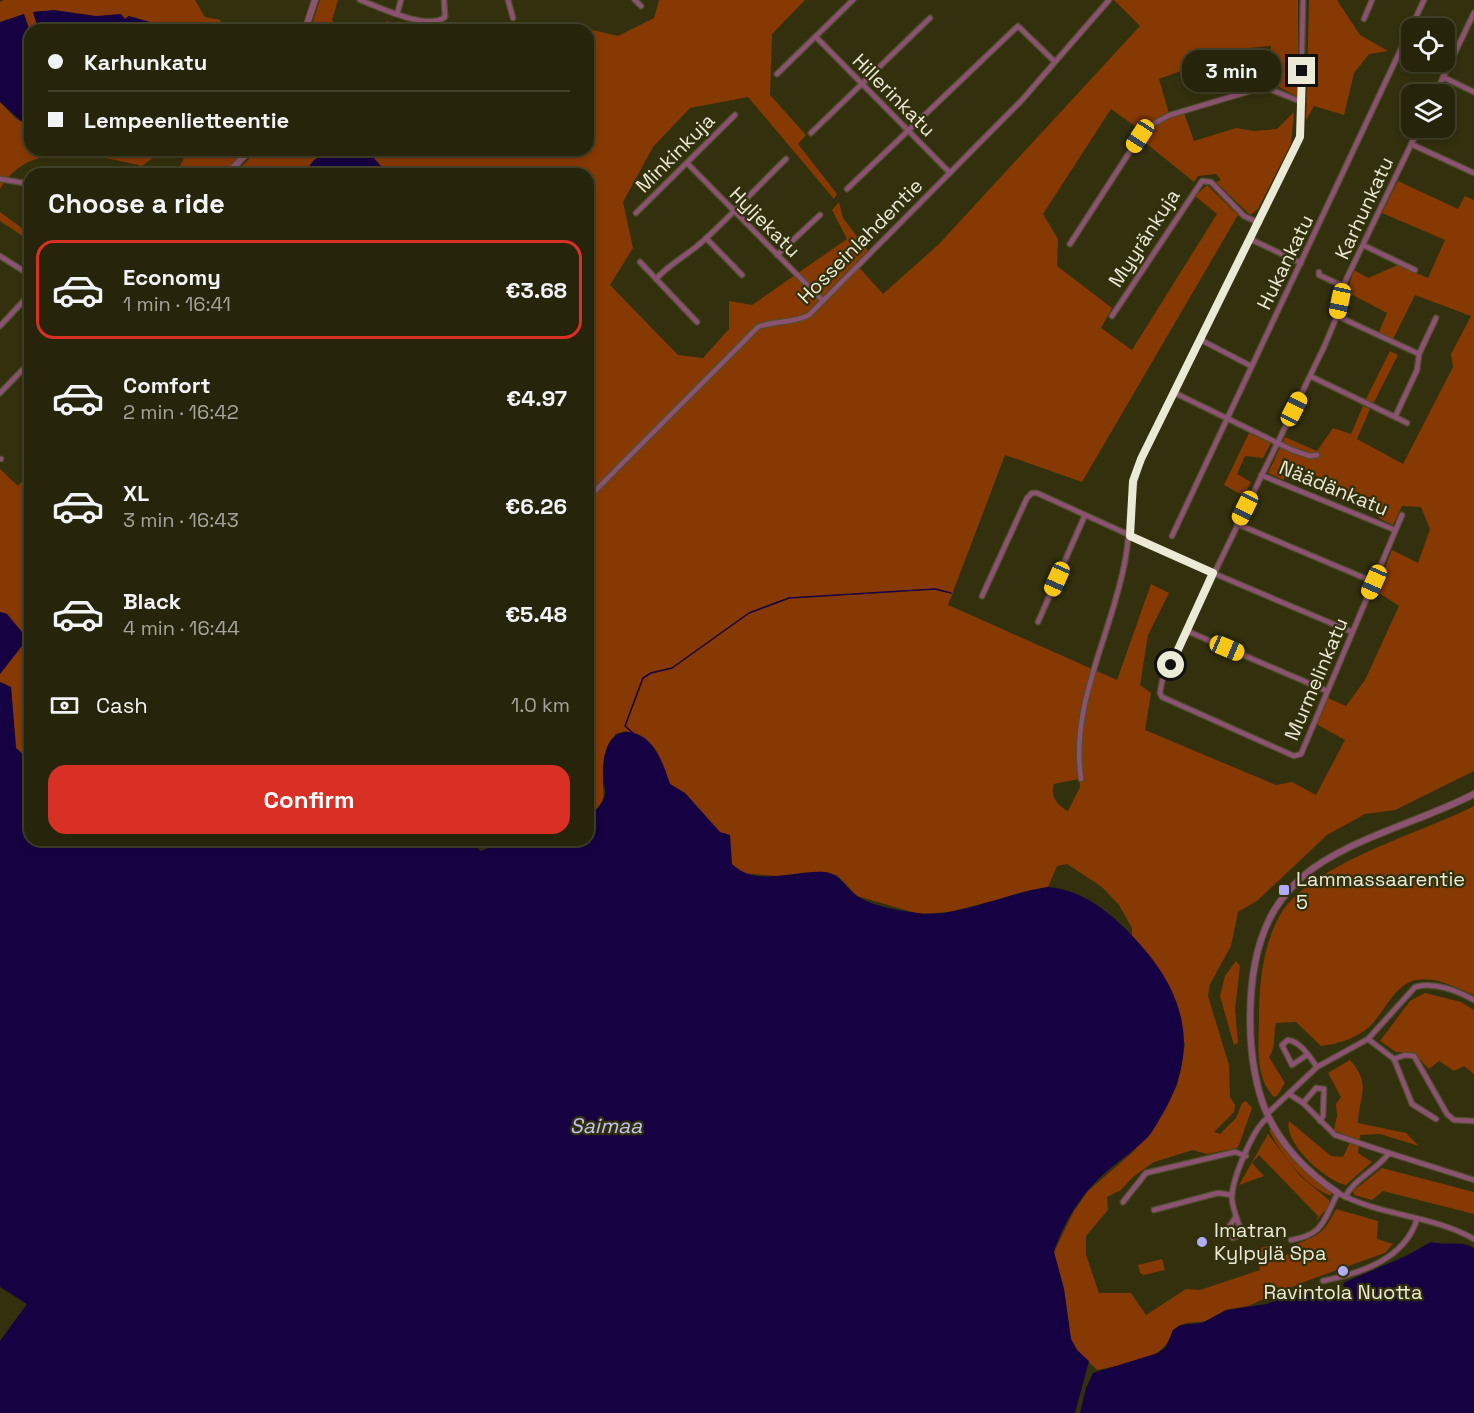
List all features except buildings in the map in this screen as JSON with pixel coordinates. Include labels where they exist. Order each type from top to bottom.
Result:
[{"type":"street","points":[[307,24],[315,0]]},
{"type":"street","points":[[360,0],[397,14],[426,21],[440,21],[445,17],[444,0]]},
{"type":"street","points":[[397,14],[401,0]]},
{"type":"street","points":[[508,0],[513,18]]},
{"type":"street","points":[[635,0],[641,6]]},
{"type":"street","points":[[777,74],[817,38],[853,0]]},
{"type":"street","name":"Hosseinlahdentie","points":[[594,492],[758,327],[767,323],[796,322],[808,315],[823,301],[1035,86],[1054,60],[1109,0]]},
{"type":"street","points":[[1081,779],[1077,755],[1081,721],[1124,570],[1130,536],[1133,481],[1141,459],[1300,137],[1303,0]]},
{"type":"street","points":[[1364,19],[1372,0]]},
{"type":"street","name":"Hukankatu","points":[[1172,536],[1424,0]]},
{"type":"street","points":[[1440,84],[1474,13]]},
{"type":"street","points":[[811,133],[930,18]]},
{"type":"street","points":[[847,189],[1018,27],[1054,60]]},
{"type":"street","name":"Hillerinkatu","points":[[817,38],[950,173]]},
{"type":"street","points":[[1443,78],[1474,93]]},
{"type":"street","points":[[1070,244],[1140,136],[1151,125],[1170,115],[1264,87],[1302,102]]},
{"type":"street","name":"Minkinkuja","points":[[636,213],[735,115]]},
{"type":"street","name":"Karhunkatu","points":[[1298,755],[1169,701],[1160,693],[1162,681],[1310,376],[1337,316],[1343,286],[1414,138]]},
{"type":"street","points":[[1411,144],[1474,173]]},
{"type":"street","points":[[233,168],[244,156]]},
{"type":"street","points":[[656,279],[668,266],[706,238],[786,159]]},
{"type":"street","name":"Hyljekatu","points":[[687,164],[823,301]]},
{"type":"street","points":[[0,179],[24,183]]},
{"type":"street","name":"Myyränkuja","points":[[1112,316],[1195,187],[1206,180],[1211,182],[1244,216],[1259,223]]},
{"type":"street","points":[[777,255],[820,215]]},
{"type":"street","points":[[706,238],[742,275]]},
{"type":"street","points":[[1251,239],[1300,263]]},
{"type":"street","points":[[1363,245],[1415,270]]},
{"type":"street","points":[[0,256],[24,271]]},
{"type":"street","points":[[640,262],[697,322]]},
{"type":"street","points":[[1319,272],[1319,275],[1343,286]]},
{"type":"street","points":[[0,326],[24,300]]},
{"type":"street","points":[[1337,316],[1419,354]]},
{"type":"street","points":[[1395,417],[1417,370],[1419,354],[1436,318]]},
{"type":"street","points":[[1201,340],[1251,366]]},
{"type":"street","points":[[0,393],[24,368]]},
{"type":"street","points":[[1310,376],[1407,423]]},
{"type":"street","points":[[1175,393],[1301,454],[1317,455]]},
{"type":"street","name":"Näädänkatu","points":[[1261,475],[1395,530]]},
{"type":"street","points":[[982,596],[1032,493],[1352,632]]},
{"type":"street","points":[[1038,622],[1085,515]]},
{"type":"street","name":"Murmelinkatu","points":[[1298,755],[1302,751],[1402,515]]},
{"type":"street","points":[[1237,524],[1374,582]]},
{"type":"street","points":[[1187,631],[1327,692]]},
{"type":"street","points":[[1474,794],[1331,857],[1304,876],[1276,906],[1260,943],[1255,970],[1252,1011],[1255,1073],[1268,1115],[1298,1160],[1345,1197],[1453,1229],[1474,1239]]},
{"type":"street","points":[[1235,1218],[1232,1195],[1255,1130],[1300,1080],[1317,1067],[1368,1039],[1415,987],[1426,985],[1445,988],[1474,1000]]},
{"type":"street","points":[[1368,1039],[1394,1059],[1412,1104],[1436,1119]]},
{"type":"street","points":[[1307,1055],[1292,1065],[1282,1045],[1288,1040],[1294,1041],[1307,1055],[1317,1067]]},
{"type":"street","points":[[1394,1059],[1405,1055],[1414,1056],[1447,1114],[1454,1120],[1474,1120]]},
{"type":"street","points":[[1303,1103],[1316,1088],[1324,1089],[1323,1116],[1320,1121]]},
{"type":"street","points":[[1289,1094],[1303,1103],[1335,1136],[1474,1180]]},
{"type":"street","points":[[1123,1202],[1141,1176],[1146,1173],[1235,1152],[1246,1156]]},
{"type":"street","points":[[1345,1197],[1350,1189],[1382,1163],[1389,1153]]},
{"type":"street","points":[[1154,1210],[1218,1193],[1232,1195]]},
{"type":"street","points":[[1291,1240],[1307,1236],[1321,1228],[1338,1193]]},
{"type":"street","points":[[1323,1281],[1343,1276],[1392,1255],[1410,1238],[1417,1219]]},
{"type":"shaded area","points":[[4,0],[195,0],[205,17],[221,20],[219,24],[154,24],[129,16],[125,19],[40,11],[33,12],[37,24],[24,24],[24,27],[0,22],[0,2]]},
{"type":"shaded area","points":[[320,0],[338,0],[332,20],[334,24],[312,24]]},
{"type":"shaded area","points":[[659,0],[805,0],[772,34],[770,95],[806,135],[798,144],[837,194],[834,199],[748,97],[690,108],[653,147],[623,202],[633,248],[610,285],[678,355],[703,358],[729,329],[729,301],[752,305],[847,239],[832,210],[839,202],[843,218],[868,251],[856,264],[883,294],[939,244],[1140,26],[1114,0],[1298,0],[1298,97],[1279,87],[1270,54],[1271,46],[1237,49],[1223,70],[1192,81],[1189,68],[1159,79],[1170,117],[1184,113],[1194,141],[1236,128],[1254,131],[1277,129],[1294,112],[1291,144],[1258,209],[1250,215],[1216,182],[1221,180],[1216,174],[1198,176],[1194,182],[1142,140],[1146,134],[1111,109],[1043,214],[1058,239],[1057,266],[1112,308],[1101,328],[1132,350],[1217,214],[1195,196],[1207,185],[1238,215],[1082,482],[1005,455],[948,605],[1117,680],[1151,584],[1169,593],[1148,635],[1140,685],[1151,693],[1145,730],[1276,785],[1292,782],[1316,795],[1345,740],[1316,724],[1328,698],[1346,706],[1365,680],[1399,606],[1376,591],[1392,550],[1418,563],[1430,529],[1421,507],[1402,506],[1393,525],[1379,518],[1381,506],[1293,465],[1284,480],[1268,473],[1285,437],[1317,451],[1333,428],[1351,434],[1363,406],[1370,409],[1357,439],[1403,464],[1453,367],[1451,354],[1471,316],[1415,295],[1393,339],[1379,332],[1387,313],[1347,292],[1354,270],[1368,278],[1398,265],[1428,278],[1445,240],[1382,213],[1398,181],[1458,209],[1465,196],[1474,200],[1474,771],[1395,810],[1365,814],[1327,835],[1258,900],[1238,912],[1231,946],[1210,984],[1208,996],[1229,1065],[1230,1097],[1235,1105],[1234,1112],[1214,1132],[1220,1134],[1236,1118],[1242,1103],[1246,1101],[1252,1108],[1239,1145],[1237,1148],[1207,1154],[1193,1150],[1154,1162],[1133,1177],[1121,1190],[1107,1197],[1108,1210],[1086,1236],[1086,1255],[1099,1293],[1131,1293],[1146,1315],[1186,1289],[1200,1290],[1260,1270],[1255,1249],[1273,1245],[1282,1257],[1291,1253],[1291,1246],[1324,1229],[1336,1209],[1378,1221],[1377,1239],[1393,1244],[1385,1253],[1309,1280],[1248,1306],[1226,1310],[1208,1321],[1186,1323],[1173,1330],[1169,1341],[1153,1355],[1131,1363],[1097,1370],[1077,1350],[1071,1339],[1064,1289],[1054,1252],[1074,1211],[1088,1191],[1133,1152],[1155,1126],[1177,1086],[1185,1044],[1148,954],[1132,936],[1132,928],[1119,905],[1102,887],[1067,864],[1057,866],[1048,887],[949,912],[919,914],[857,896],[837,875],[813,873],[777,876],[741,873],[732,864],[729,843],[685,793],[670,784],[646,739],[626,731],[615,734],[605,766],[603,799],[594,812],[594,168],[383,168],[372,156],[594,156],[594,30],[618,36],[654,18]],"holes":[[[1079,779],[1080,787],[1068,811],[1058,803],[1054,796],[1054,784]]]},
{"type":"shaded area","points":[[1309,0],[1337,0],[1360,35],[1388,51],[1369,54],[1354,73],[1344,115],[1314,106],[1306,120]]},
{"type":"shaded area","points":[[558,22],[567,24],[509,24]]},
{"type":"shaded area","points":[[0,102],[16,119],[24,123],[24,156],[45,156],[28,162],[12,173],[0,189]]},
{"type":"shaded area","points":[[91,156],[155,156],[142,166]]},
{"type":"shaded area","points":[[165,156],[240,156],[229,168],[179,168],[184,158]]},
{"type":"shaded area","points":[[252,156],[321,156],[308,168],[240,168]]},
{"type":"shaded area","points":[[0,212],[24,230],[24,237],[0,221]]},
{"type":"shaded area","points":[[1390,351],[1398,355],[1373,404],[1365,401]]},
{"type":"shaded area","points":[[1249,433],[1271,443],[1263,458],[1245,456],[1237,474],[1251,482],[1244,496],[1224,485]]},
{"type":"shaded area","points":[[0,469],[18,486],[24,479],[24,635],[7,614],[0,612]]},
{"type":"shaded area","points":[[24,643],[24,755],[16,748],[11,687],[0,682],[0,674]]},
{"type":"shaded area","points":[[1474,806],[1474,995],[1439,981],[1416,980],[1401,987],[1374,1022],[1363,1032],[1334,1044],[1321,1046],[1296,1022],[1276,1023],[1274,1045],[1269,1057],[1285,1083],[1274,1097],[1263,1080],[1260,1070],[1259,1005],[1266,952],[1280,915],[1295,897],[1316,880],[1341,865]]},
{"type":"shaded area","points":[[1236,961],[1240,966],[1235,1010],[1238,1043],[1234,1045],[1220,996],[1225,976]]},
{"type":"shaded area","points":[[1425,993],[1461,1002],[1474,1010],[1474,1074],[1464,1066],[1454,1071],[1439,1061],[1429,1069],[1414,1053],[1396,1052],[1380,1041],[1410,1001]]},
{"type":"shaded area","points":[[1350,1060],[1361,1076],[1363,1090],[1358,1123],[1406,1133],[1419,1146],[1380,1134],[1360,1135],[1358,1153],[1372,1162],[1346,1185],[1318,1169],[1299,1150],[1289,1130],[1289,1121],[1331,1156],[1343,1157],[1352,1138],[1334,1130],[1337,1116],[1336,1104],[1341,1097],[1328,1073]]},
{"type":"shaded area","points":[[1272,1128],[1305,1171],[1331,1192],[1332,1196],[1313,1186],[1295,1169],[1274,1139],[1269,1130]]},
{"type":"shaded area","points":[[1268,1134],[1300,1176],[1329,1200],[1329,1206],[1316,1221],[1318,1216],[1259,1155],[1252,1163],[1264,1176],[1239,1185]]},
{"type":"shaded area","points":[[1382,1168],[1474,1192],[1474,1214],[1383,1191],[1372,1200],[1354,1195],[1353,1191]]},
{"type":"shaded area","points":[[1162,1259],[1165,1270],[1144,1275],[1140,1273],[1138,1265]]},
{"type":"water","points":[[54,10],[96,16],[121,14],[125,19],[129,16],[154,24],[37,24],[33,12]]},
{"type":"water","points":[[24,14],[28,24],[24,24],[24,123],[0,102],[0,22]]},
{"type":"water","points":[[321,156],[372,156],[383,168],[308,168]]},
{"type":"water","points":[[0,612],[7,614],[24,635],[24,643],[0,674]]},
{"type":"water","name":"Saimaa","points":[[0,682],[11,687],[16,748],[24,755],[24,846],[475,846],[481,851],[494,846],[594,846],[594,812],[605,795],[603,769],[608,744],[618,734],[634,733],[648,741],[658,754],[670,784],[685,793],[720,832],[730,835],[732,864],[742,871],[764,877],[812,872],[830,873],[857,896],[870,903],[886,908],[932,914],[965,909],[1048,887],[1063,889],[1077,894],[1102,909],[1145,950],[1170,988],[1183,1027],[1184,1047],[1175,1089],[1153,1131],[1089,1189],[1068,1219],[1054,1252],[1064,1289],[1071,1339],[1077,1350],[1089,1361],[1075,1413],[0,1413],[0,1341],[27,1304],[0,1287]]},
{"type":"water","points":[[1431,1242],[1463,1244],[1474,1248],[1474,1413],[1080,1413],[1086,1388],[1093,1373],[1158,1353],[1166,1347],[1173,1330],[1180,1325],[1202,1323],[1226,1310],[1267,1304],[1309,1288],[1317,1289],[1321,1299],[1347,1291],[1343,1285],[1345,1282],[1406,1256]]},
{"type":"waterway","points":[[633,733],[625,726],[643,678],[651,673],[672,668],[749,613],[789,598],[935,589],[951,593]]},
{"type":"place","name":"Lammassaarentie 5","points":[[1284,890]]},
{"type":"place","name":"Imatran Kylpylä Spa","points":[[1202,1242]]},
{"type":"place","name":"Ravintola Nuotta","points":[[1343,1271]]},
{"type":"route","points":[[1171,665],[1213,573],[1130,536],[1133,481],[1141,459],[1300,137],[1302,71]]}]
